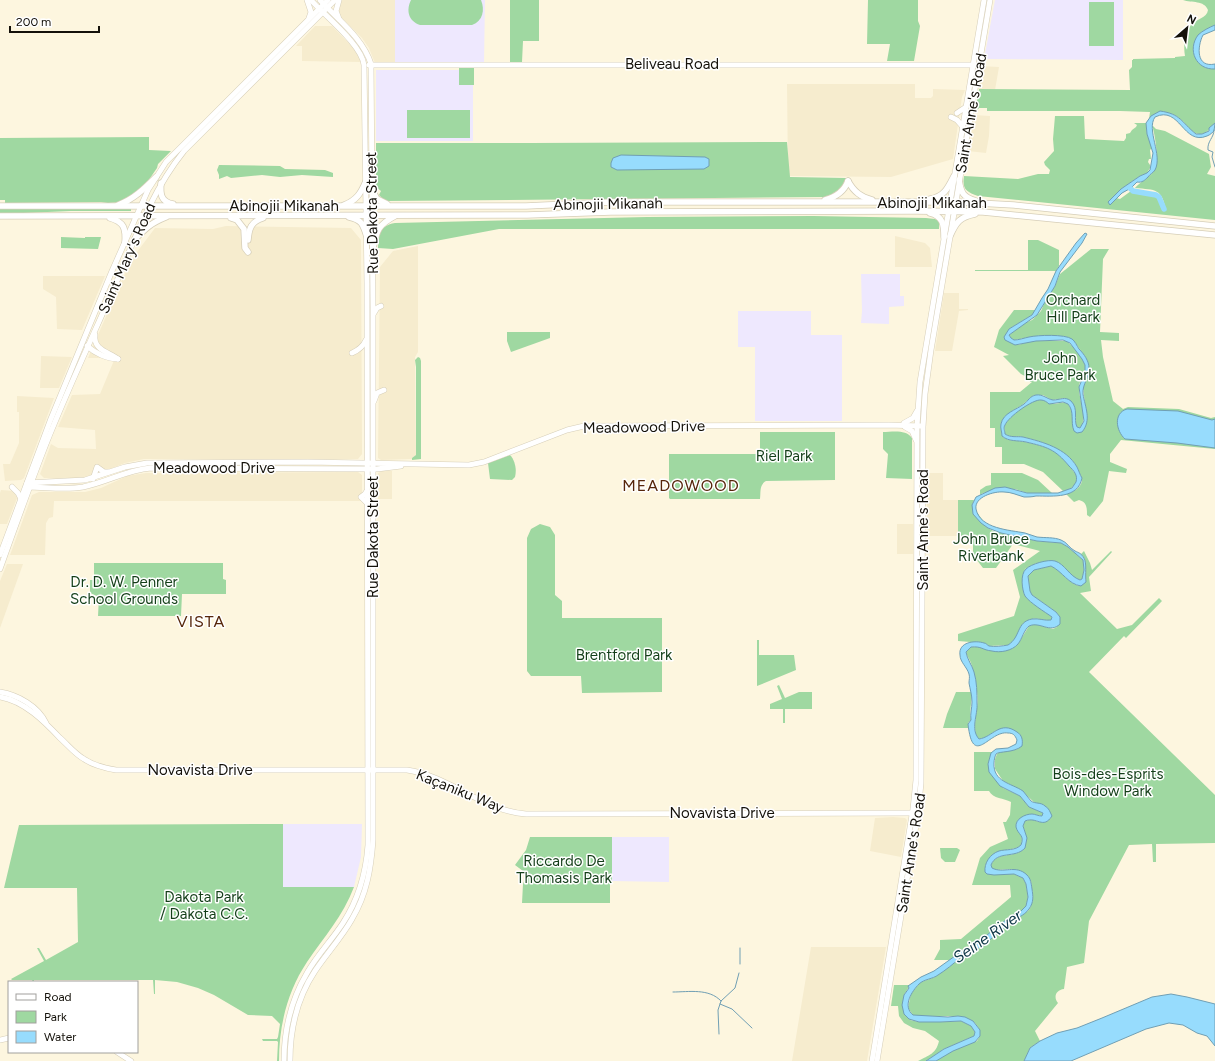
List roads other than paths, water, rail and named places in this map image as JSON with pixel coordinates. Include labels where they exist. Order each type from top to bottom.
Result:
[{"type":"main road","points":[[307,0],[311,12],[309,19]]},
{"type":"main road","name":"Rue Dakota Street","points":[[284,1061],[284,1043],[287,1022],[298,990],[309,969],[346,917],[354,903],[363,877],[368,845],[370,769],[370,466],[373,408],[373,248],[370,215],[372,190],[368,149],[364,59],[357,47],[311,0]]},
{"type":"main road","name":"Saint Mary's Road","points":[[0,555],[21,499],[37,469],[60,410],[145,216],[171,166],[321,11],[324,4],[328,0]]},
{"type":"main road","name":"Saint Mary's Road","points":[[324,4],[335,0]]},
{"type":"main road","points":[[339,0],[336,11],[340,22]]},
{"type":"main road","name":"Saint Anne's Road","points":[[877,1061],[914,839],[920,556],[920,425],[918,404],[976,65],[984,0]]},
{"type":"main road","name":"Saint Anne's Road","points":[[957,178],[966,106],[990,0]]},
{"type":"main road","name":"Rue Dakota Street","points":[[324,4],[363,46],[371,64],[366,181],[370,206]]},
{"type":"main road","name":"Saint Mary's Road","points":[[0,569],[52,417],[140,206],[156,177],[166,162],[309,19],[321,11]]},
{"type":"main road","name":"Beliveau Road","points":[[364,65],[976,65]]},
{"type":"main road","points":[[957,113],[966,106]]},
{"type":"main road","points":[[951,117],[956,118],[963,127]]},
{"type":"main road","points":[[113,206],[127,202],[136,196],[156,177]]},
{"type":"main road","points":[[914,202],[937,198],[945,192],[957,178]]},
{"type":"main road","points":[[957,178],[960,189],[965,196],[982,203]]},
{"type":"main road","points":[[339,206],[356,200],[366,181]]},
{"type":"main road","points":[[819,202],[831,198],[842,191],[848,181],[855,192],[863,197],[878,202]]},
{"type":"main road","points":[[161,183],[160,194],[165,201],[169,204],[183,206]]},
{"type":"main road","points":[[372,190],[380,202],[397,206]]},
{"type":"main road","name":"Abinojii Mikanah","points":[[0,206],[526,206],[611,202],[953,202],[1014,205],[1215,226]]},
{"type":"main road","points":[[916,211],[934,214],[939,217],[942,220],[947,236]]},
{"type":"main road","name":"Abinojii Mikanah","points":[[0,216],[527,215],[611,212],[951,211],[983,212],[1215,235]]},
{"type":"main road","points":[[947,236],[954,226],[965,216],[983,212]]},
{"type":"main road","points":[[341,215],[359,220],[364,226],[367,237]]},
{"type":"main road","name":"Rue Dakota Street","points":[[290,1061],[292,1028],[303,994],[315,971],[352,919],[362,899],[372,862],[373,840],[370,769],[367,503],[361,497],[367,490],[367,477],[370,466],[367,450],[367,237],[370,215]]},
{"type":"main road","points":[[373,248],[378,228],[396,215]]},
{"type":"main road","points":[[104,216],[114,219],[123,226],[125,230],[125,243]]},
{"type":"main road","points":[[135,239],[153,222],[170,216]]},
{"type":"main road","points":[[227,216],[237,220],[244,228],[245,248],[248,252],[249,228],[257,220],[267,216]]},
{"type":"main road","points":[[373,316],[375,310],[381,306]]},
{"type":"main road","points":[[84,339],[88,348],[112,359],[118,359],[98,348],[94,340],[95,331]]},
{"type":"main road","points":[[352,353],[358,351],[364,344],[367,335]]},
{"type":"main road","name":"Saint Anne's Road","points":[[920,556],[917,445],[925,394],[928,350]]},
{"type":"main road","points":[[78,353],[82,361]]},
{"type":"main road","points":[[74,363],[78,369]]},
{"type":"main road","points":[[373,382],[375,386],[384,390],[377,393],[373,408]]},
{"type":"main road","points":[[917,445],[912,431],[903,425],[913,418],[918,404]]},
{"type":"main road","name":"Meadowood Drive","points":[[29,485],[82,487],[102,482],[130,471],[151,468],[354,468],[405,464],[476,464],[573,428],[584,426],[889,425],[894,423],[903,425],[920,425]]},
{"type":"main road","points":[[358,463],[364,457],[367,450]]},
{"type":"main road","name":"Meadowood Drive","points":[[29,485],[51,482],[76,482],[93,479],[131,465],[147,463],[358,463],[370,466]]},
{"type":"main road","points":[[93,479],[97,467],[104,472],[110,472]]},
{"type":"main road","points":[[354,468],[364,473],[367,477]]},
{"type":"main road","points":[[37,469],[38,477],[44,481],[51,482]]},
{"type":"main road","points":[[12,487],[21,499]]},
{"type":"main road","name":"Novavista Drive","points":[[0,692],[9,693],[25,701],[42,716],[46,724]]},
{"type":"main road","name":"Novavista Drive","points":[[0,696],[22,705],[46,724],[83,759],[100,766],[113,769],[370,769]]},
{"type":"main road","name":"Kaçaniku Way","points":[[370,769],[402,769],[418,772],[499,808],[526,814]]},
{"type":"main road","name":"Saint Anne's Road","points":[[872,1061],[908,835],[915,813]]},
{"type":"main road","name":"Novavista Drive","points":[[526,814],[915,813]]},
{"type":"main road","points":[[908,835],[914,839]]},
{"type":"main road","points":[[119,1053],[131,1061]]},
{"type":"water","points":[[1215,25],[1215,30],[1203,35],[1199,51],[1201,60],[1204,63],[1215,64],[1215,69],[1208,68],[1198,63],[1195,58],[1193,47],[1198,35]]},
{"type":"water","points":[[1160,111],[1177,116],[1196,134],[1202,134],[1209,131],[1209,128],[1215,123],[1214,131],[1208,136],[1199,138],[1192,136],[1170,116],[1163,115],[1155,117],[1152,129],[1157,157],[1155,170],[1145,180],[1137,182],[1131,188],[1122,193],[1110,205],[1108,202],[1121,189],[1150,170],[1153,153],[1147,134],[1146,123],[1151,116]]},
{"type":"water","points":[[621,155],[705,157],[709,159],[709,166],[704,169],[617,170],[611,167],[613,158]]},
{"type":"water","name":"Seine River","points":[[1085,233],[1087,234],[1082,243],[1060,272],[1055,286],[1037,315],[1009,335],[1014,340],[1033,336],[1051,335],[1069,337],[1074,341],[1083,353],[1089,365],[1089,371],[1083,390],[1087,413],[1087,423],[1082,432],[1077,433],[1074,431],[1072,424],[1072,413],[1068,404],[1063,402],[1049,404],[1045,401],[1037,400],[1016,413],[1004,426],[1005,434],[1007,435],[1038,441],[1060,450],[1067,455],[1077,467],[1082,478],[1080,485],[1076,490],[1070,493],[1057,496],[1024,497],[1009,492],[990,494],[978,501],[976,509],[983,521],[989,525],[1037,537],[1055,538],[1063,541],[1073,550],[1081,554],[1084,558],[1086,582],[1081,586],[1076,585],[1051,566],[1034,570],[1028,576],[1030,591],[1032,595],[1056,612],[1060,617],[1060,624],[1052,628],[1037,625],[1029,626],[1018,644],[1006,651],[995,652],[971,647],[966,652],[974,672],[977,691],[975,726],[976,735],[979,739],[984,738],[1001,728],[1006,728],[1017,732],[1022,738],[1022,746],[1019,748],[996,754],[994,769],[996,774],[1004,781],[1023,791],[1031,801],[1042,804],[1046,807],[1052,816],[1046,822],[1033,820],[1025,821],[1023,826],[1027,838],[1025,848],[1016,853],[997,858],[991,865],[992,868],[996,870],[1018,870],[1023,872],[1028,877],[1031,883],[1033,897],[1032,904],[1029,909],[979,948],[960,958],[936,976],[921,982],[911,995],[908,1007],[913,1015],[965,1017],[973,1021],[980,1030],[980,1036],[975,1042],[953,1051],[936,1061],[926,1061],[944,1049],[974,1036],[975,1032],[971,1026],[961,1021],[919,1022],[909,1019],[904,1014],[902,1005],[904,995],[909,988],[908,986],[921,977],[934,971],[962,951],[978,943],[1010,917],[1021,911],[1026,906],[1028,897],[1026,884],[1023,878],[1014,874],[987,874],[985,869],[990,857],[996,852],[1013,849],[1021,845],[1022,837],[1016,827],[1019,819],[1029,814],[1042,816],[1043,813],[1029,807],[1020,796],[1000,786],[989,772],[988,764],[991,753],[996,749],[1008,748],[1016,744],[1017,740],[1014,735],[1010,733],[1001,734],[978,746],[974,744],[970,737],[968,724],[971,720],[972,702],[969,675],[961,660],[960,651],[964,645],[972,642],[985,643],[989,646],[1008,645],[1015,638],[1023,623],[1032,619],[1051,620],[1052,617],[1025,596],[1022,582],[1024,571],[1028,567],[1044,561],[1055,561],[1080,580],[1082,579],[1084,570],[1083,560],[1061,543],[1037,541],[1001,533],[988,528],[973,514],[972,505],[976,497],[995,488],[1005,487],[1027,493],[1058,493],[1072,488],[1076,482],[1076,475],[1074,471],[1055,452],[1040,445],[1005,438],[1002,436],[1001,426],[1002,420],[1007,414],[1024,404],[1032,396],[1041,395],[1053,400],[1065,398],[1071,401],[1075,407],[1077,427],[1080,428],[1084,421],[1079,387],[1085,372],[1085,365],[1070,343],[1063,340],[1036,341],[1015,345],[1005,340],[1004,337],[1009,329],[1032,315],[1048,289],[1056,271]]},
{"type":"water","points":[[1127,409],[1178,411],[1212,420],[1215,419],[1215,448],[1125,439],[1120,432],[1117,422],[1120,414]]},
{"type":"water","points":[[1171,994],[1215,1004],[1215,1046],[1207,1036],[1197,1033],[1183,1025],[1169,1023],[1146,1029],[1071,1061],[1024,1061],[1030,1048],[1040,1041],[1057,1033],[1077,1028],[1152,997]]},
{"type":"waterway","points":[[1214,130],[1208,150],[1213,152],[1212,157],[1215,167]]},
{"type":"waterway","points":[[1130,188],[1133,191],[1156,195],[1159,197],[1164,209]]},
{"type":"waterway","points":[[740,948],[740,964]]},
{"type":"waterway","points":[[719,1034],[718,1010],[721,1001],[735,988],[739,973]]},
{"type":"waterway","points":[[673,992],[705,992],[721,1001]]},
{"type":"waterway","points":[[720,1004],[732,1009],[752,1028]]},
{"type":"district","name":"MEADOWOOD","points":[[681,485]]},
{"type":"district","name":"VISTA","points":[[201,621]]},
{"type":"park label","name":"Orchard Hill Park","points":[[1073,308]]},
{"type":"park label","name":"John Bruce Park","points":[[1060,366]]},
{"type":"park label","name":"Riel Park","points":[[784,456]]},
{"type":"park label","name":"John Bruce Riverbank","points":[[991,548]]},
{"type":"park label","name":"Dr. D. W. Penner School Grounds","points":[[124,590]]},
{"type":"park label","name":"Brentford Park","points":[[624,655]]},
{"type":"park label","name":"Bois-des-Esprits Window Park","points":[[1108,782]]},
{"type":"park label","name":"Riccardo De Thomasis Park","points":[[564,870]]},
{"type":"park label","name":"Dakota Park / Dakota C.C.","points":[[204,906]]}]
